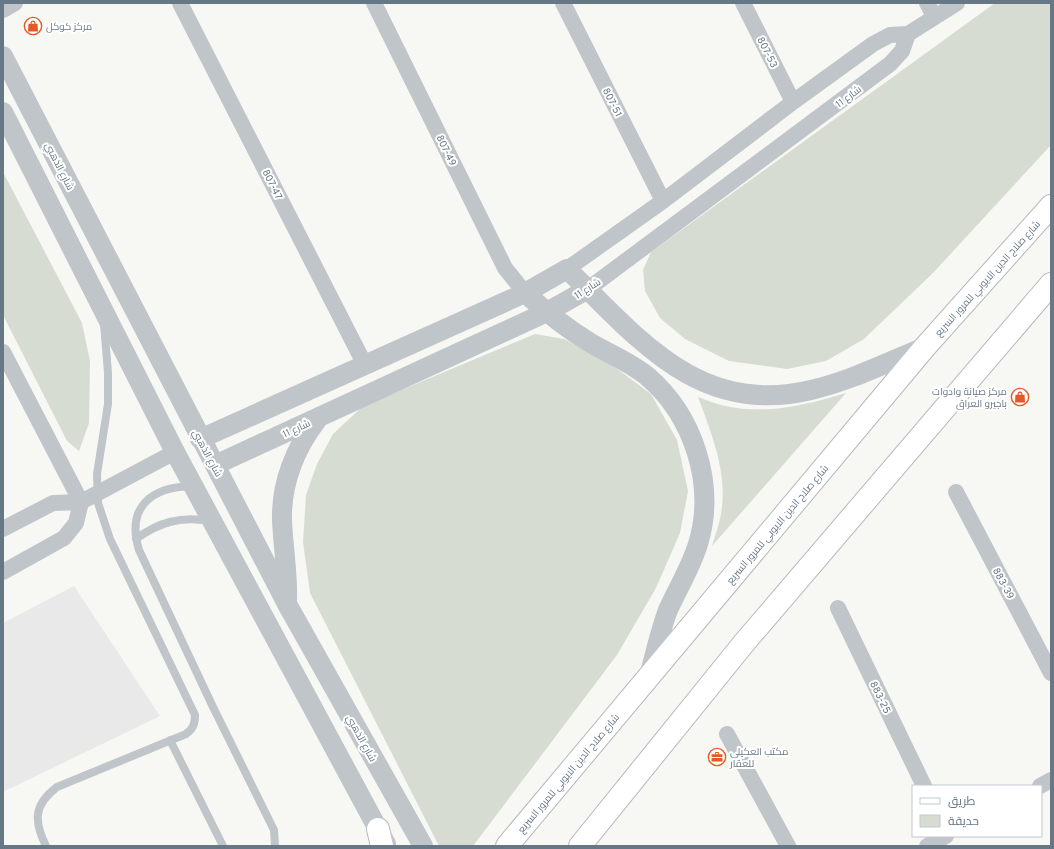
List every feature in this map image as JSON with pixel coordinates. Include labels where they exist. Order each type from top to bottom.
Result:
[{"type":"main road","name":"شارع صلاح الدين الايوبي للمرور السريع","points":[[506,846],[925,347],[1051,206]]},
{"type":"main road","points":[[580,846],[744,643],[1051,284]]},
{"type":"street","points":[[3,10],[14,3]]},
{"type":"street","name":"807-47","points":[[180,3],[365,365]]},
{"type":"street","name":"807-49","points":[[374,3],[505,268],[525,293]]},
{"type":"street","name":"807-51","points":[[563,3],[663,200]]},
{"type":"street","name":"807-53","points":[[743,3],[793,102]]},
{"type":"street","points":[[200,439],[525,293],[567,269],[881,39],[890,36],[908,34],[930,10],[957,3]]},
{"type":"street","name":"شارع 11","points":[[215,466],[548,312],[588,289],[890,64],[902,50],[908,34]]},
{"type":"street","name":"شارع الذهبي","points":[[3,56],[200,439],[287,604],[423,846]]},
{"type":"street","points":[[3,112],[175,452],[382,840]]},
{"type":"street","points":[[567,269],[663,360],[698,380],[720,388],[743,393],[766,395],[811,390],[832,384],[925,347]]},
{"type":"street","points":[[525,293],[590,343],[630,364],[661,389],[682,419],[697,452],[704,497],[703,519],[698,543],[663,625],[648,678]]},
{"type":"street","points":[[3,352],[81,502],[76,523],[64,538],[3,572]]},
{"type":"street","points":[[287,604],[287,574],[282,518],[285,490],[292,464],[302,438],[318,418]]},
{"type":"street","points":[[3,529],[48,505],[61,501],[81,502],[175,452]]},
{"type":"street","name":"883-39","points":[[956,492],[1051,673]]},
{"type":"street","name":"883-25","points":[[838,608],[924,785]]},
{"type":"street","points":[[727,734],[788,846]]},
{"type":"street","points":[[1042,785],[1051,780]]},
{"type":"street","points":[[927,846],[945,837]]},
{"type":"street","points":[[948,837],[953,846]]},
{"type":"lane","points":[[46,846],[39,831],[37,822],[41,804],[51,792],[57,788],[191,730],[195,721],[195,715],[110,539],[101,515],[96,474],[106,418],[108,388],[103,310]]},
{"type":"lane","points":[[193,486],[170,488],[149,498],[142,505],[136,516],[136,539],[212,707],[274,830],[275,846]]},
{"type":"lane","points":[[136,539],[149,530],[174,520],[196,519],[212,522]]},
{"type":"lane","points":[[170,740],[223,846]]},
{"type":"shaded area","points":[[74,586],[160,716],[3,792],[3,623]]},
{"type":"green space","points":[[995,3],[1051,3],[1051,145],[933,273],[864,339],[826,361],[787,369],[729,361],[685,339],[660,318],[645,291],[643,270],[651,252]]},
{"type":"green space","points":[[3,172],[82,323],[90,361],[89,423],[79,451],[67,441],[3,315]]},
{"type":"green space","points":[[535,334],[564,339],[612,365],[651,394],[677,440],[688,491],[680,533],[656,588],[617,655],[473,846],[439,846],[310,593],[303,542],[306,495],[317,464],[333,434],[363,406]]},
{"type":"green space","points":[[846,393],[712,546],[721,514],[723,499],[722,484],[717,454],[698,397],[725,406],[740,409],[771,409],[801,405]]},
{"type":"place","name":"مركز كوكل","points":[[33,26]]},
{"type":"place","name":"مركز صيانة وادوات باجيرو العراق","points":[[1020,397]]},
{"type":"place","name":"مكتب العكيلي للعقار","points":[[717,757]]}]
